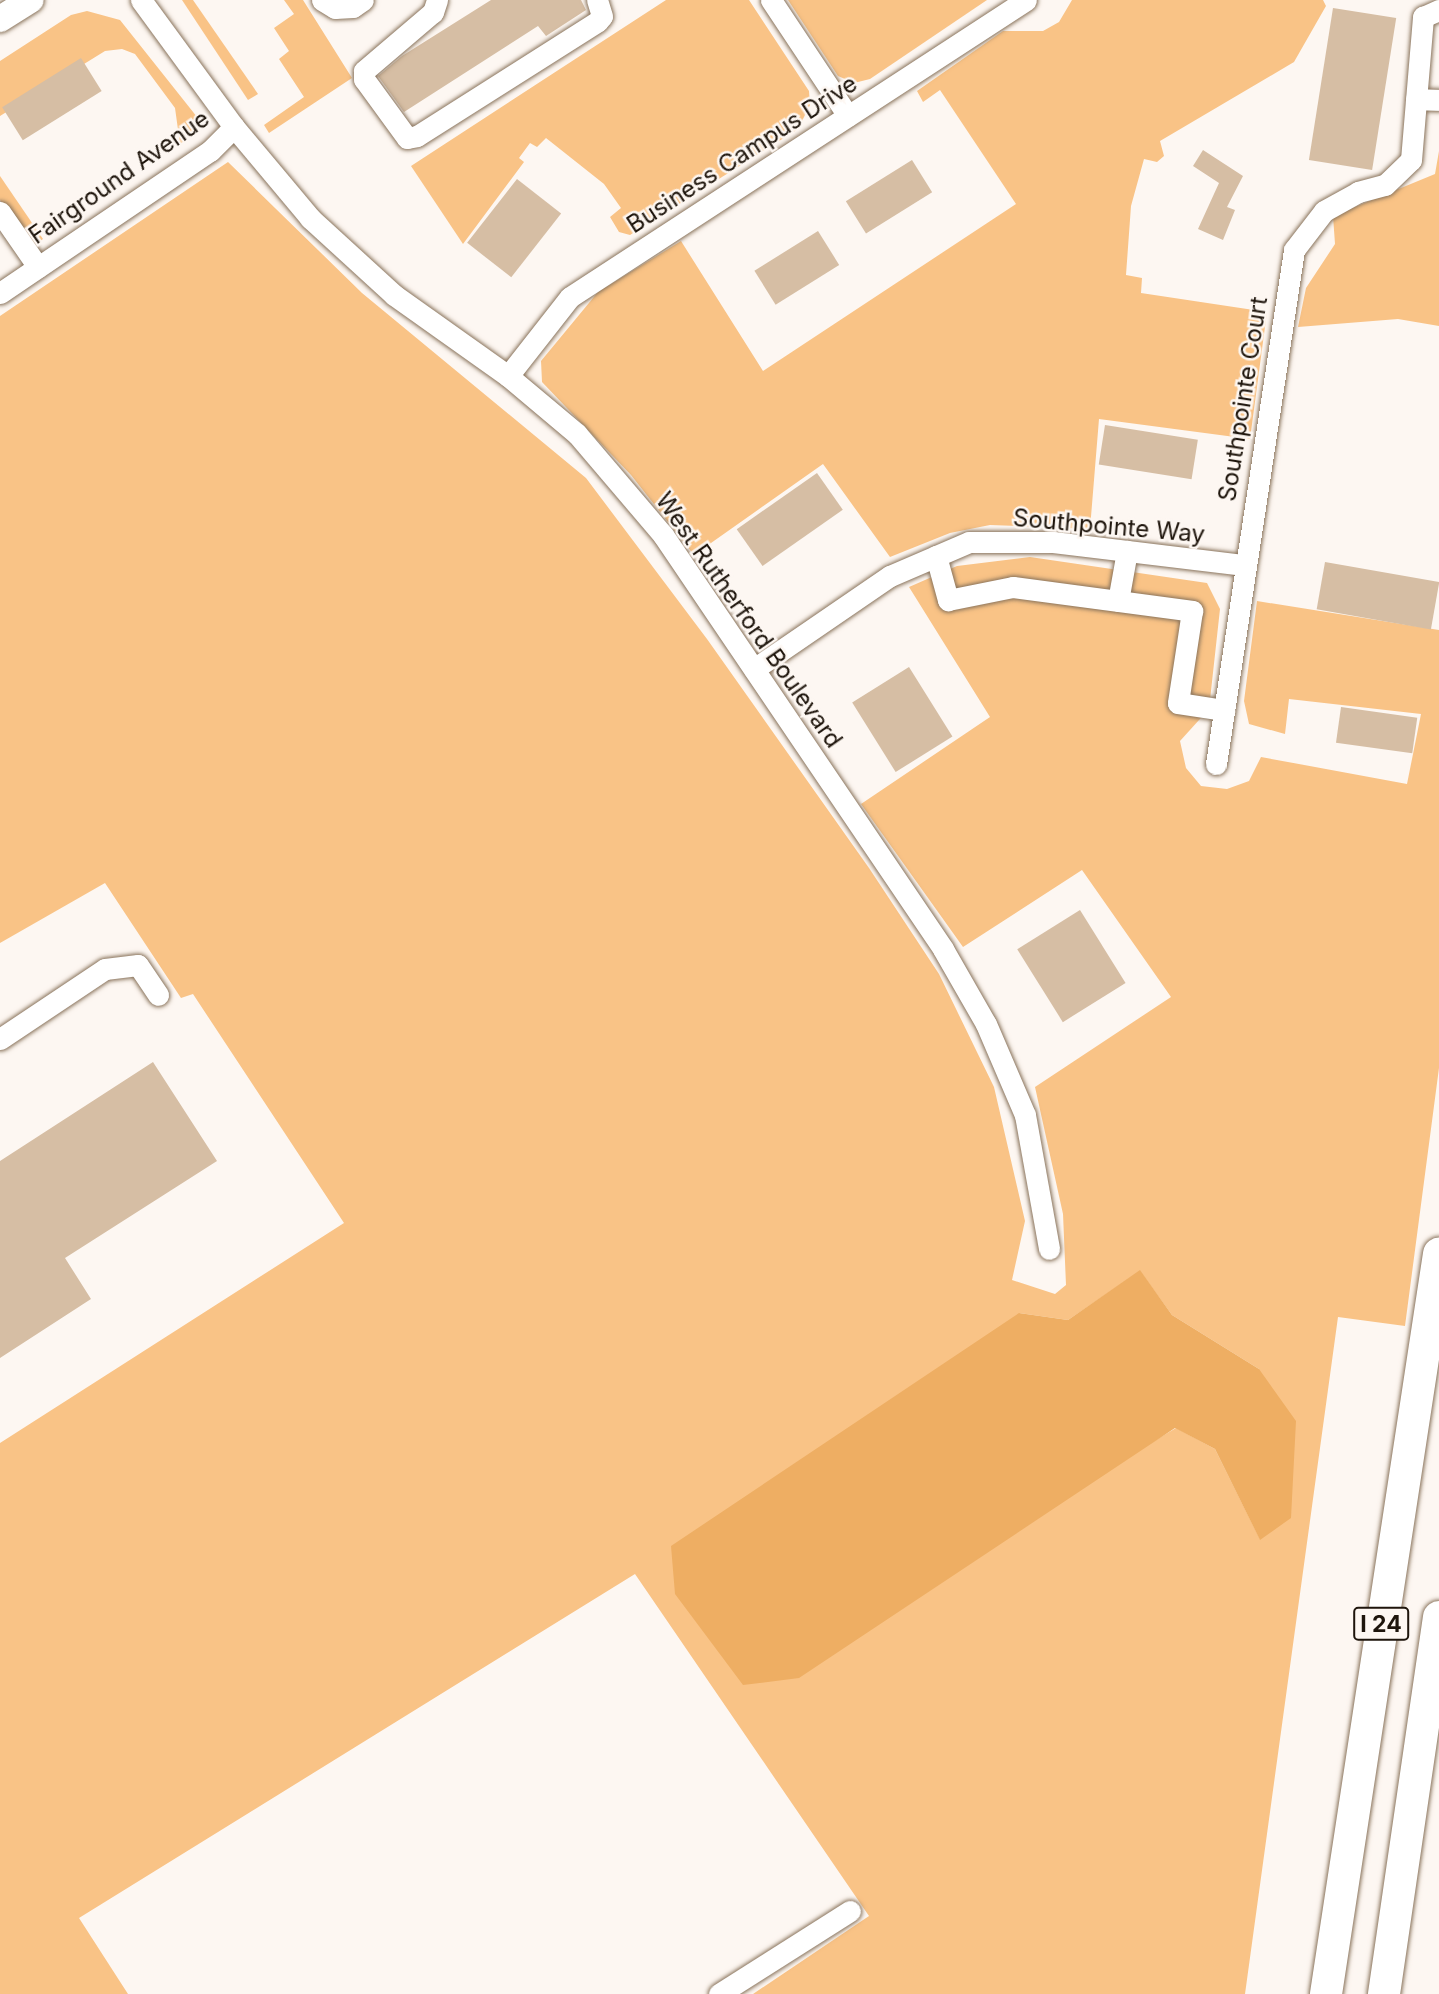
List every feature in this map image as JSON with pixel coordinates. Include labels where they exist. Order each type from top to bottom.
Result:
[{"type":"highway","name":"I 24","points":[[1326,1994],[1439,1254]]},
{"type":"highway","name":"I 24","points":[[1384,1994],[1439,1617]]},
{"type":"main road","points":[[0,19],[31,0]]},
{"type":"street","name":"West Rutherford Boulevard","points":[[141,0],[234,127],[310,218],[385,286],[508,376],[577,434],[663,536],[943,949],[986,1024],[1025,1115],[1049,1250]]},
{"type":"street","points":[[322,0],[335,8],[353,7],[363,0]]},
{"type":"street","points":[[437,0],[433,12],[364,71],[364,79],[407,138],[417,136],[598,21],[602,16],[597,0]]},
{"type":"street","points":[[771,0],[848,116]]},
{"type":"street","name":"Business Campus Drive","points":[[508,376],[570,297],[1027,0]]},
{"type":"street","points":[[1439,10],[1423,17],[1416,99],[1439,100]]},
{"type":"street","name":"Southpointe Court","points":[[1216,764],[1244,565],[1294,250],[1324,211],[1358,192],[1385,185],[1411,160],[1416,99]]},
{"type":"street","name":"Fairground Avenue","points":[[0,293],[209,151],[234,127]]},
{"type":"street","points":[[3,224],[38,267]]},
{"type":"street","name":"Southpointe Way","points":[[754,669],[890,576],[969,542],[1053,542],[1244,565]]},
{"type":"street","points":[[1118,601],[1127,551]]},
{"type":"street","points":[[936,556],[948,600],[1013,587],[1192,611],[1178,702],[1224,710]]},
{"type":"street","points":[[0,1039],[105,970],[138,965],[158,995]]},
{"type":"street","points":[[719,1994],[850,1911]]},
{"type":"shaded area","points":[[182,0],[193,0],[258,94],[248,100]]},
{"type":"shaded area","points":[[284,0],[303,0],[352,78],[269,133],[264,125],[304,97],[279,59],[289,51],[274,28],[294,14]]},
{"type":"shaded area","points":[[666,0],[749,0],[809,91],[810,105],[798,129],[630,235],[619,232],[610,217],[621,208],[604,184],[546,138],[537,147],[530,143],[519,158],[524,162],[463,244],[411,166]]},
{"type":"shaded area","points":[[788,0],[987,0],[870,79],[854,83],[838,76]]},
{"type":"shaded area","points":[[1072,0],[1323,0],[1326,6],[1294,62],[1160,141],[1164,156],[1157,162],[1144,159],[1131,206],[1126,275],[1142,278],[1141,293],[1267,312],[1250,439],[1099,419],[1090,529],[990,525],[950,533],[890,557],[823,464],[694,555],[631,475],[542,382],[541,361],[598,292],[681,241],[763,371],[1016,204],[940,90],[923,102],[917,91],[1003,31],[1043,31],[1059,22]]},
{"type":"shaded area","points":[[87,11],[120,20],[201,122],[199,130],[180,144],[175,108],[135,54],[122,49],[105,51],[0,116],[0,61],[71,15]]},
{"type":"shaded area","points":[[1439,151],[1439,326],[1398,319],[1298,327],[1306,288],[1335,244],[1333,216],[1435,174]]},
{"type":"shaded area","points":[[228,162],[362,293],[586,478],[707,639],[869,868],[939,974],[994,1087],[1025,1221],[1012,1280],[1055,1294],[1066,1285],[1063,1214],[1035,1087],[1171,997],[1082,870],[963,947],[861,804],[990,717],[909,587],[957,566],[1030,557],[1207,583],[1220,609],[1209,709],[1180,741],[1186,768],[1201,786],[1227,789],[1249,781],[1261,757],[1407,784],[1421,714],[1289,699],[1285,734],[1249,724],[1244,701],[1257,601],[1439,630],[1439,1068],[1405,1326],[1338,1317],[1245,1994],[753,1994],[869,1916],[635,1574],[79,1918],[128,1994],[0,1994],[0,1443],[344,1223],[193,994],[181,998],[105,883],[0,943],[0,316]],"holes":[[[1140,1271],[1172,1315],[1259,1369],[1260,1539],[1215,1449],[1176,1428],[1139,1450],[1019,1313],[1068,1320]]]},
{"type":"shaded area","points":[[0,176],[43,239],[33,246],[0,200]]},
{"type":"shaded area","points":[[1140,1270],[1172,1315],[1259,1369],[1296,1421],[1291,1518],[1260,1540],[1215,1449],[1175,1428],[799,1678],[743,1685],[675,1594],[671,1546],[1019,1313],[1068,1320]]},
{"type":"building","points":[[491,0],[581,0],[586,10],[546,36],[538,26],[404,112],[378,76],[402,56]]},
{"type":"building","points":[[1333,8],[1396,18],[1372,170],[1309,160]]},
{"type":"building","points":[[81,58],[102,91],[23,140],[2,107]]},
{"type":"building","points":[[1203,150],[1243,176],[1227,207],[1235,210],[1223,240],[1198,229],[1219,183],[1193,166]]},
{"type":"building","points":[[912,160],[932,192],[866,234],[846,201]]},
{"type":"building","points":[[517,179],[561,213],[511,277],[467,243]]},
{"type":"building","points":[[818,231],[839,265],[776,305],[754,271]]},
{"type":"building","points":[[1105,425],[1198,440],[1192,479],[1099,465]]},
{"type":"building","points":[[817,473],[843,510],[763,566],[737,529]]},
{"type":"building","points":[[1325,562],[1439,582],[1431,629],[1317,609]]},
{"type":"building","points":[[909,667],[952,737],[896,772],[852,703]]},
{"type":"building","points":[[1341,707],[1417,718],[1412,753],[1336,743]]},
{"type":"building","points":[[1080,910],[1126,983],[1063,1022],[1017,949]]},
{"type":"building","points":[[153,1062],[217,1161],[65,1258],[91,1299],[0,1358],[0,1161]]}]
